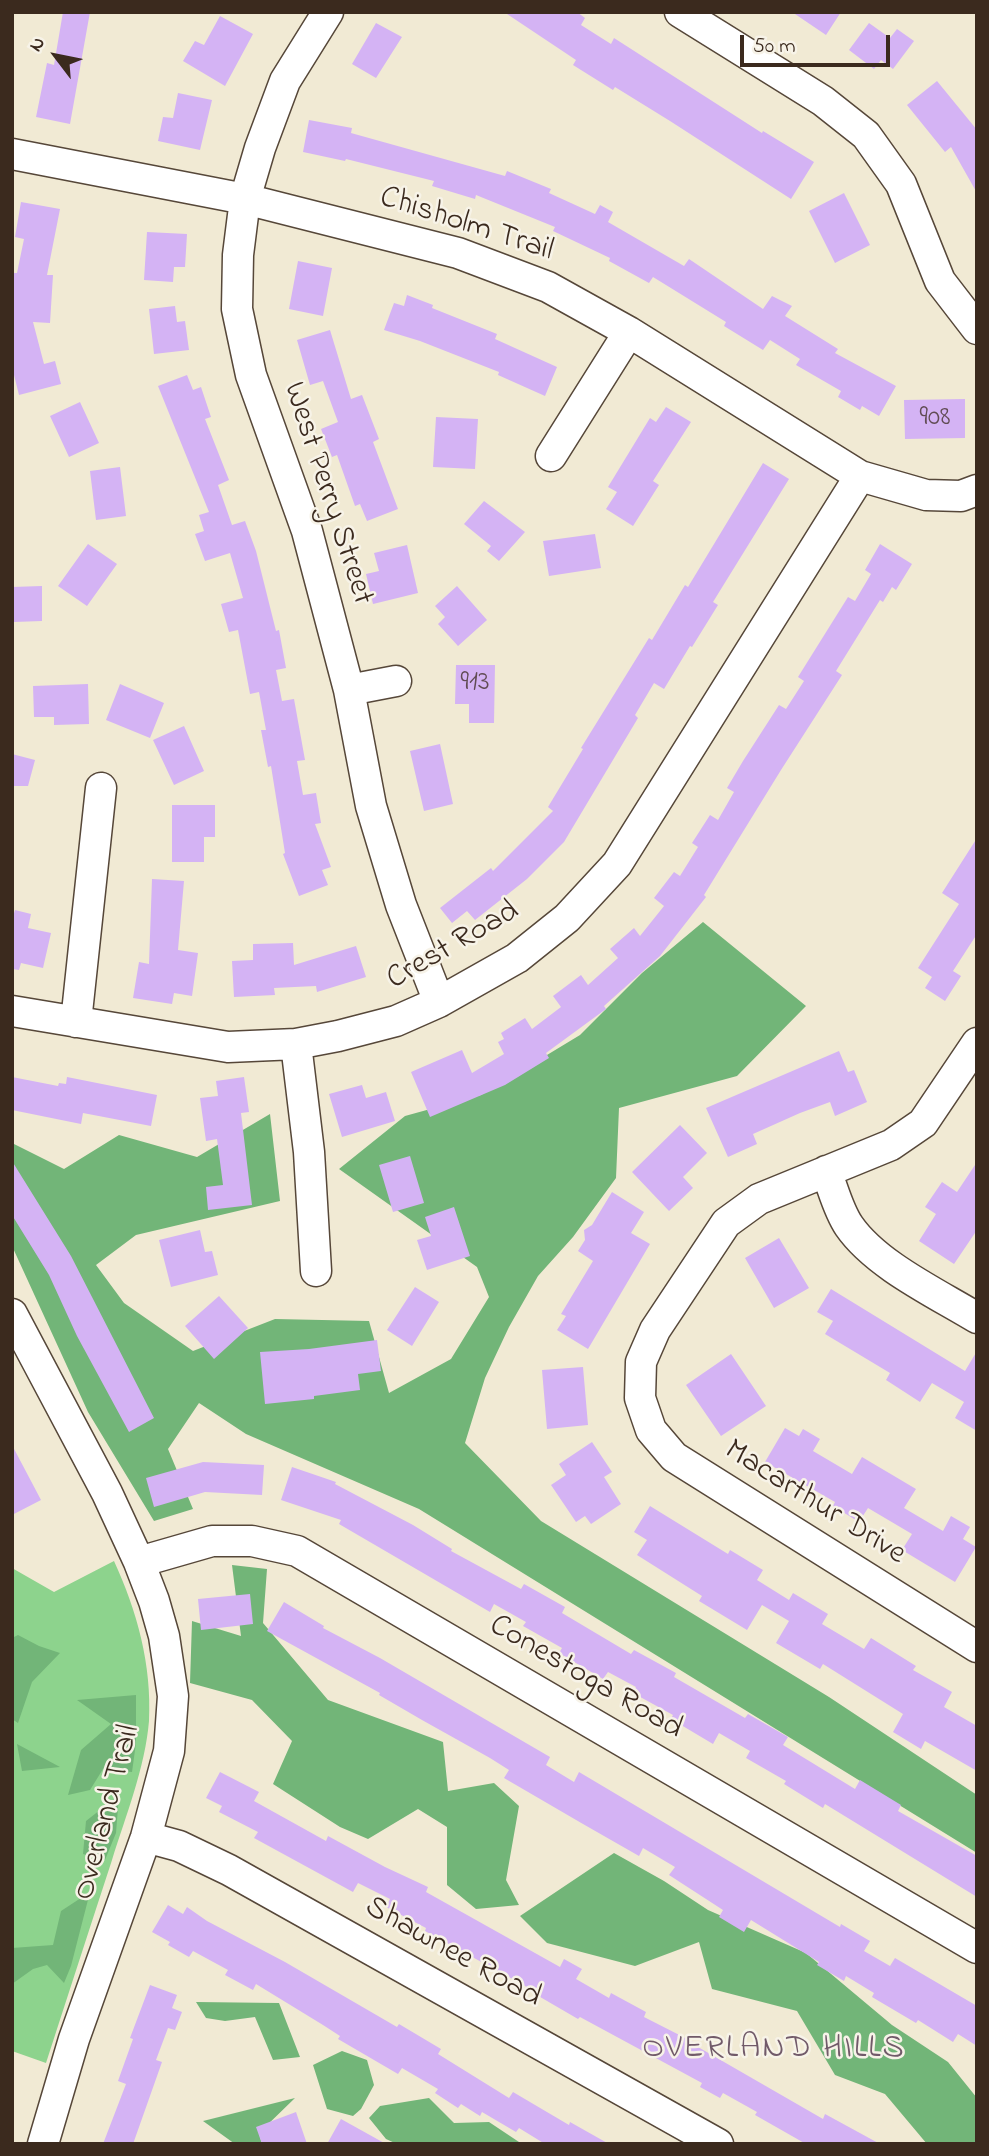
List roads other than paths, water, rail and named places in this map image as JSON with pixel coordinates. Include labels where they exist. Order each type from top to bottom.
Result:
[{"type":"street","name":"West Perry Street","points":[[328,12],[285,80],[260,148],[245,199],[238,255],[237,309],[251,375],[307,531],[349,690],[371,806],[401,905],[439,1002]]},
{"type":"street","points":[[680,12],[823,101],[866,135],[901,184],[940,281],[977,330]]},
{"type":"street","name":"Chisholm Trail","points":[[12,154],[245,199],[458,253],[548,287],[629,331],[860,476],[926,495],[961,496],[977,490]]},
{"type":"street","points":[[551,456],[629,331]]},
{"type":"street","name":"Crest Road","points":[[12,1011],[228,1047],[296,1044],[396,1021],[439,1002],[517,958],[567,918],[617,864],[860,476]]},
{"type":"street","points":[[349,690],[396,681]]},
{"type":"street","points":[[76,1022],[101,788]]},
{"type":"street","points":[[977,1043],[923,1123],[891,1144],[826,1171],[847,1223],[863,1244],[896,1268],[977,1318]]},
{"type":"street","points":[[296,1044],[309,1152],[316,1271]]},
{"type":"street","name":"Macarthur Drive","points":[[826,1171],[759,1199],[726,1223],[655,1330],[641,1363],[639,1398],[651,1430],[674,1457],[977,1647]]},
{"type":"street","name":"Overland Trail","points":[[12,1314],[107,1493],[139,1562],[164,1636],[173,1696],[169,1751],[146,1837],[74,2039],[43,2144]]},
{"type":"street","name":"Conestoga Road","points":[[139,1562],[212,1541],[252,1541],[297,1551],[977,1948]]},
{"type":"street","name":"Shawnee Road","points":[[146,1837],[179,1846],[229,1870],[718,2144]]},
{"type":"district","name":"OVERLAND HILLS","points":[[774,2051]]}]
